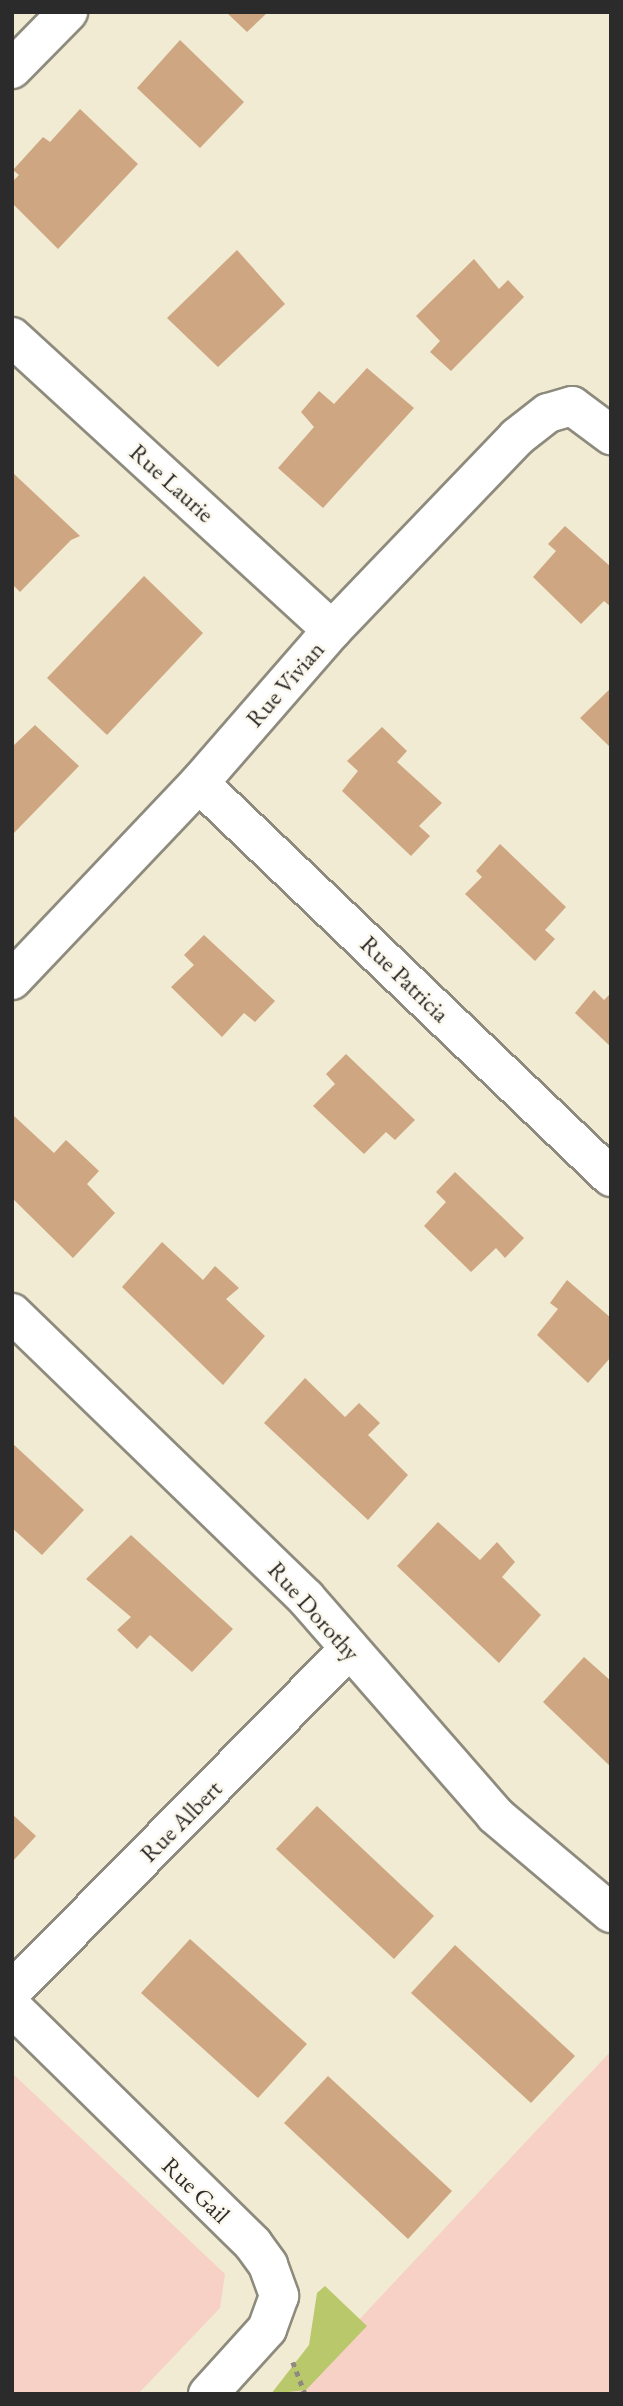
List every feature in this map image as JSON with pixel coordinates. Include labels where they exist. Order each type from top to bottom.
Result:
[{"type":"street","points":[[12,69],[68,12]]},
{"type":"street","name":"Rue Laurie","points":[[12,337],[332,629]]},
{"type":"street","name":"Rue Vivian","points":[[12,979],[200,783],[332,629],[517,438],[548,413],[572,406],[611,435]]},
{"type":"street","name":"Rue Patricia","points":[[200,783],[611,1177]]},
{"type":"street","name":"Rue Dorothy","points":[[12,1313],[306,1598],[348,1650],[495,1815],[611,1913]]},
{"type":"street","name":"Rue Albert","points":[[12,1991],[348,1650]]},
{"type":"street","name":"Rue Gail","points":[[12,2007],[253,2244],[268,2264],[279,2296],[267,2329],[208,2394]]},
{"type":"path","points":[[293,2361],[305,2394]]},
{"type":"shaded area","points":[[611,2051],[611,2394],[290,2394],[370,2308]]},
{"type":"shaded area","points":[[12,2073],[225,2274],[220,2308],[138,2394],[12,2394]]},
{"type":"green space","points":[[325,2286],[367,2326],[306,2390],[271,2394],[309,2345],[317,2293]]},
{"type":"building","points":[[226,12],[268,12],[247,32]]},
{"type":"building","points":[[180,40],[244,102],[200,148],[137,88]]},
{"type":"building","points":[[80,109],[138,164],[58,249],[12,203],[12,182],[19,175],[13,170],[43,137],[50,142]]},
{"type":"building","points":[[237,250],[285,304],[218,367],[167,318]]},
{"type":"building","points":[[474,259],[499,289],[508,280],[524,297],[451,371],[430,352],[440,341],[416,316]]},
{"type":"building","points":[[367,368],[414,408],[323,508],[278,468],[314,427],[301,412],[319,391],[334,404]]},
{"type":"building","points":[[12,472],[80,536],[71,540],[20,592],[12,584]]},
{"type":"building","points":[[565,526],[611,567],[611,607],[604,601],[581,624],[533,577],[556,551],[548,544]]},
{"type":"building","points":[[144,576],[203,633],[107,735],[47,678]]},
{"type":"building","points":[[611,688],[611,748],[580,718]]},
{"type":"building","points":[[35,725],[79,766],[12,835],[12,747]]},
{"type":"building","points":[[382,727],[407,751],[397,762],[442,803],[419,826],[430,836],[411,856],[342,791],[358,771],[347,761]]},
{"type":"building","points":[[500,844],[566,907],[545,930],[555,939],[535,961],[465,894],[482,877],[476,871]]},
{"type":"building","points":[[204,935],[275,1001],[255,1022],[244,1013],[222,1037],[171,987],[194,965],[184,955]]},
{"type":"building","points":[[594,990],[604,1000],[611,993],[611,1047],[575,1013]]},
{"type":"building","points":[[346,1054],[415,1120],[395,1140],[386,1132],[364,1154],[313,1106],[335,1084],[326,1074]]},
{"type":"building","points":[[14,1116],[54,1153],[66,1140],[99,1171],[87,1184],[115,1213],[73,1258],[12,1198]]},
{"type":"building","points":[[455,1172],[524,1238],[505,1258],[496,1248],[471,1272],[424,1226],[446,1202],[436,1192]]},
{"type":"building","points":[[162,1242],[203,1280],[215,1266],[239,1288],[226,1299],[265,1336],[223,1385],[122,1287]]},
{"type":"building","points":[[567,1280],[611,1318],[611,1357],[588,1383],[537,1335],[558,1309],[550,1303]]},
{"type":"building","points":[[305,1378],[345,1417],[359,1403],[380,1423],[368,1435],[408,1475],[368,1520],[264,1423]]},
{"type":"building","points":[[12,1443],[84,1510],[42,1555],[12,1528]]},
{"type":"building","points":[[438,1522],[480,1560],[497,1542],[515,1562],[502,1577],[541,1615],[499,1663],[397,1566]]},
{"type":"building","points":[[131,1535],[233,1629],[192,1672],[150,1635],[137,1649],[117,1630],[131,1617],[86,1579]]},
{"type":"building","points":[[584,1657],[611,1681],[611,1767],[543,1702]]},
{"type":"building","points":[[317,1806],[434,1916],[394,1959],[276,1849]]},
{"type":"building","points":[[12,1814],[36,1836],[12,1862]]},
{"type":"building","points":[[190,1939],[307,2044],[258,2098],[141,1993]]},
{"type":"building","points":[[455,1945],[575,2056],[531,2103],[411,1993]]},
{"type":"building","points":[[328,2076],[452,2191],[408,2239],[284,2123]]}]
